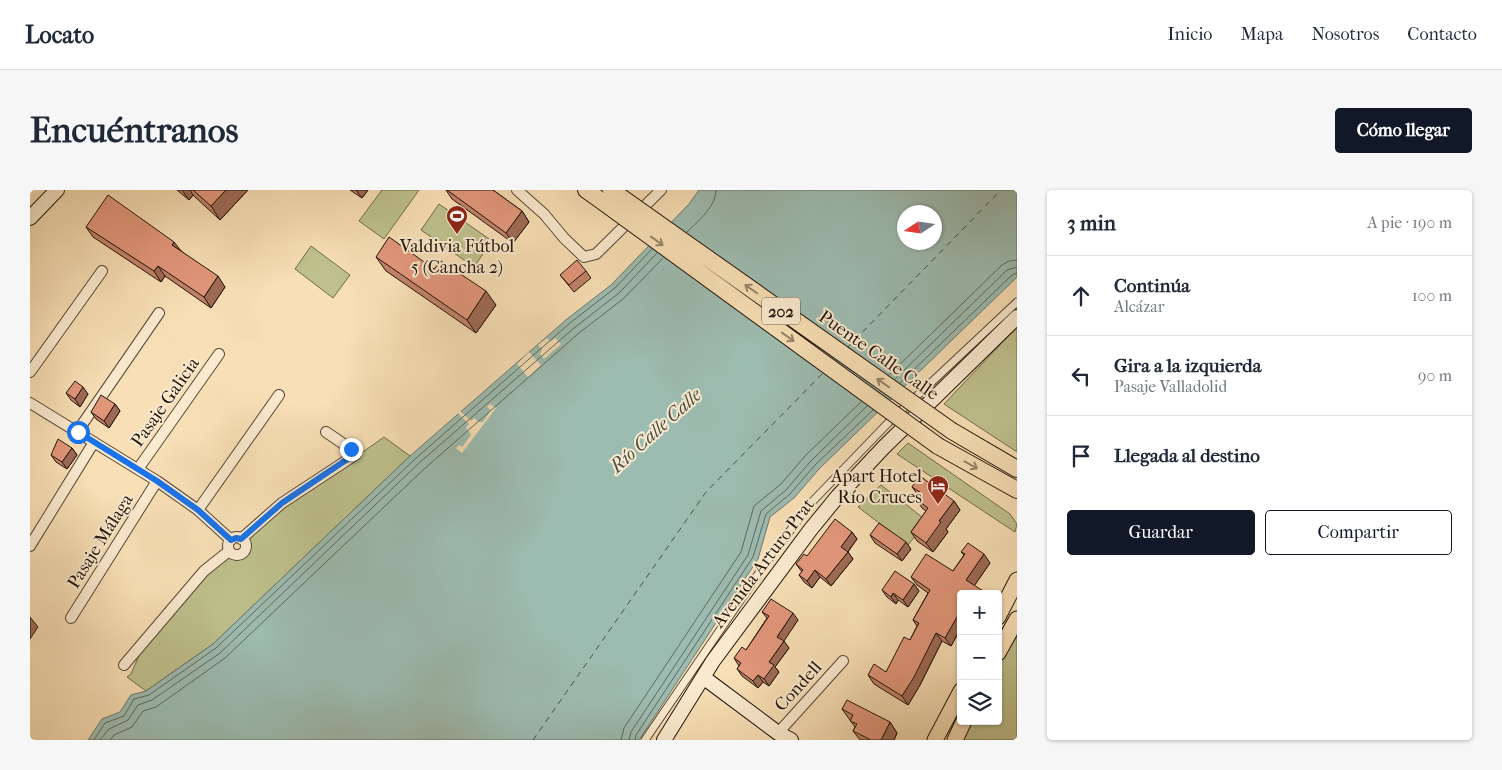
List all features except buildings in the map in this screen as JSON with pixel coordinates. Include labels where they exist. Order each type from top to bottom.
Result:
[{"type":"highway","name":"202","points":[[586,190],[607,196],[938,446],[1016,491]]},
{"type":"highway","name":"Puente Calle Calle","points":[[607,196],[952,431],[1017,469]]},
{"type":"main road","points":[[30,218],[57,190]]},
{"type":"main road","name":"Avenida Arturo Prat","points":[[664,740],[703,677],[811,529],[838,496],[884,447],[1017,317]]},
{"type":"main road","points":[[1002,609],[1017,580]]},
{"type":"main road","points":[[1002,647],[1017,619]]},
{"type":"main road","points":[[703,677],[778,733],[791,740]]},
{"type":"main road","points":[[935,740],[957,699]]},
{"type":"main road","points":[[955,740],[962,725]]},
{"type":"street","points":[[517,190],[544,214],[564,238],[584,257],[596,254],[661,190]]},
{"type":"street","points":[[30,372],[102,271]]},
{"type":"street","points":[[645,740],[765,564],[810,504],[888,423],[1017,302]]},
{"type":"street","points":[[78,432],[158,313]]},
{"type":"street","name":"Pasaje Galicia","points":[[138,469],[219,354]]},
{"type":"street","points":[[198,510],[279,395]]},
{"type":"street","points":[[31,407],[78,432],[157,481],[245,547],[243,552],[236,555],[229,551]]},
{"type":"street","points":[[229,551],[228,545],[282,503],[355,454],[351,449],[326,432]]},
{"type":"street","points":[[30,546],[94,442]]},
{"type":"street","name":"Pasaje Málaga","points":[[71,618],[157,481]]},
{"type":"street","points":[[124,665],[204,571],[229,551]]},
{"type":"street","name":"Condell","points":[[778,733],[843,661]]},
{"type":"green space","points":[[382,190],[419,190],[384,239],[359,221]]},
{"type":"green space","name":"Valdivia Fútbol 5 (Cancha 2)","points":[[439,204],[492,241],[474,267],[421,230]]},
{"type":"green space","points":[[311,246],[350,275],[333,298],[295,269]]},
{"type":"green space","points":[[1017,327],[1017,452],[944,404]]},
{"type":"green space","points":[[384,437],[410,456],[213,644],[146,691],[127,677],[131,674],[141,651],[192,590],[224,560],[231,557],[243,557],[249,551],[250,537],[278,512]]},
{"type":"green space","points":[[908,443],[1010,514],[1017,524],[1015,532],[897,454]]},
{"type":"green space","points":[[881,485],[927,521],[908,545],[858,507]]},
{"type":"green space","points":[[1017,632],[1017,740],[960,740],[968,725],[1002,725],[1002,660]]},
{"type":"water","name":"Río Calle Calle","points":[[699,190],[1017,190],[1017,277],[819,469],[794,498],[770,517],[758,559],[639,740],[88,740],[102,719],[120,712],[131,695],[146,691],[213,644],[410,456],[567,319],[611,285],[689,204]]},
{"type":"pier","points":[[547,338],[550,342],[555,338],[561,344],[544,359],[540,354],[542,349],[538,345]]},
{"type":"pier","points":[[529,352],[541,365],[528,377],[517,364]]},
{"type":"pier","points":[[490,404],[496,408],[462,453],[456,448],[459,445],[462,447],[471,435],[466,428],[469,424],[457,412],[459,410],[471,421],[474,418],[479,422],[483,422],[491,410],[487,407]]},
{"type":"ferry route","points":[[847,348],[1001,190]]},
{"type":"ferry route","points":[[533,740],[706,492],[823,373]]},
{"type":"place","name":"Valdivia Fútbol 5 (Cancha 2)","points":[[457,235]]},
{"type":"place","name":"Apart Hotel Río Cruces","points":[[938,505]]},
{"type":"route","points":[[78,432],[157,481],[198,510],[231,540],[233,538],[241,539],[282,503],[355,454],[351,449]]}]
